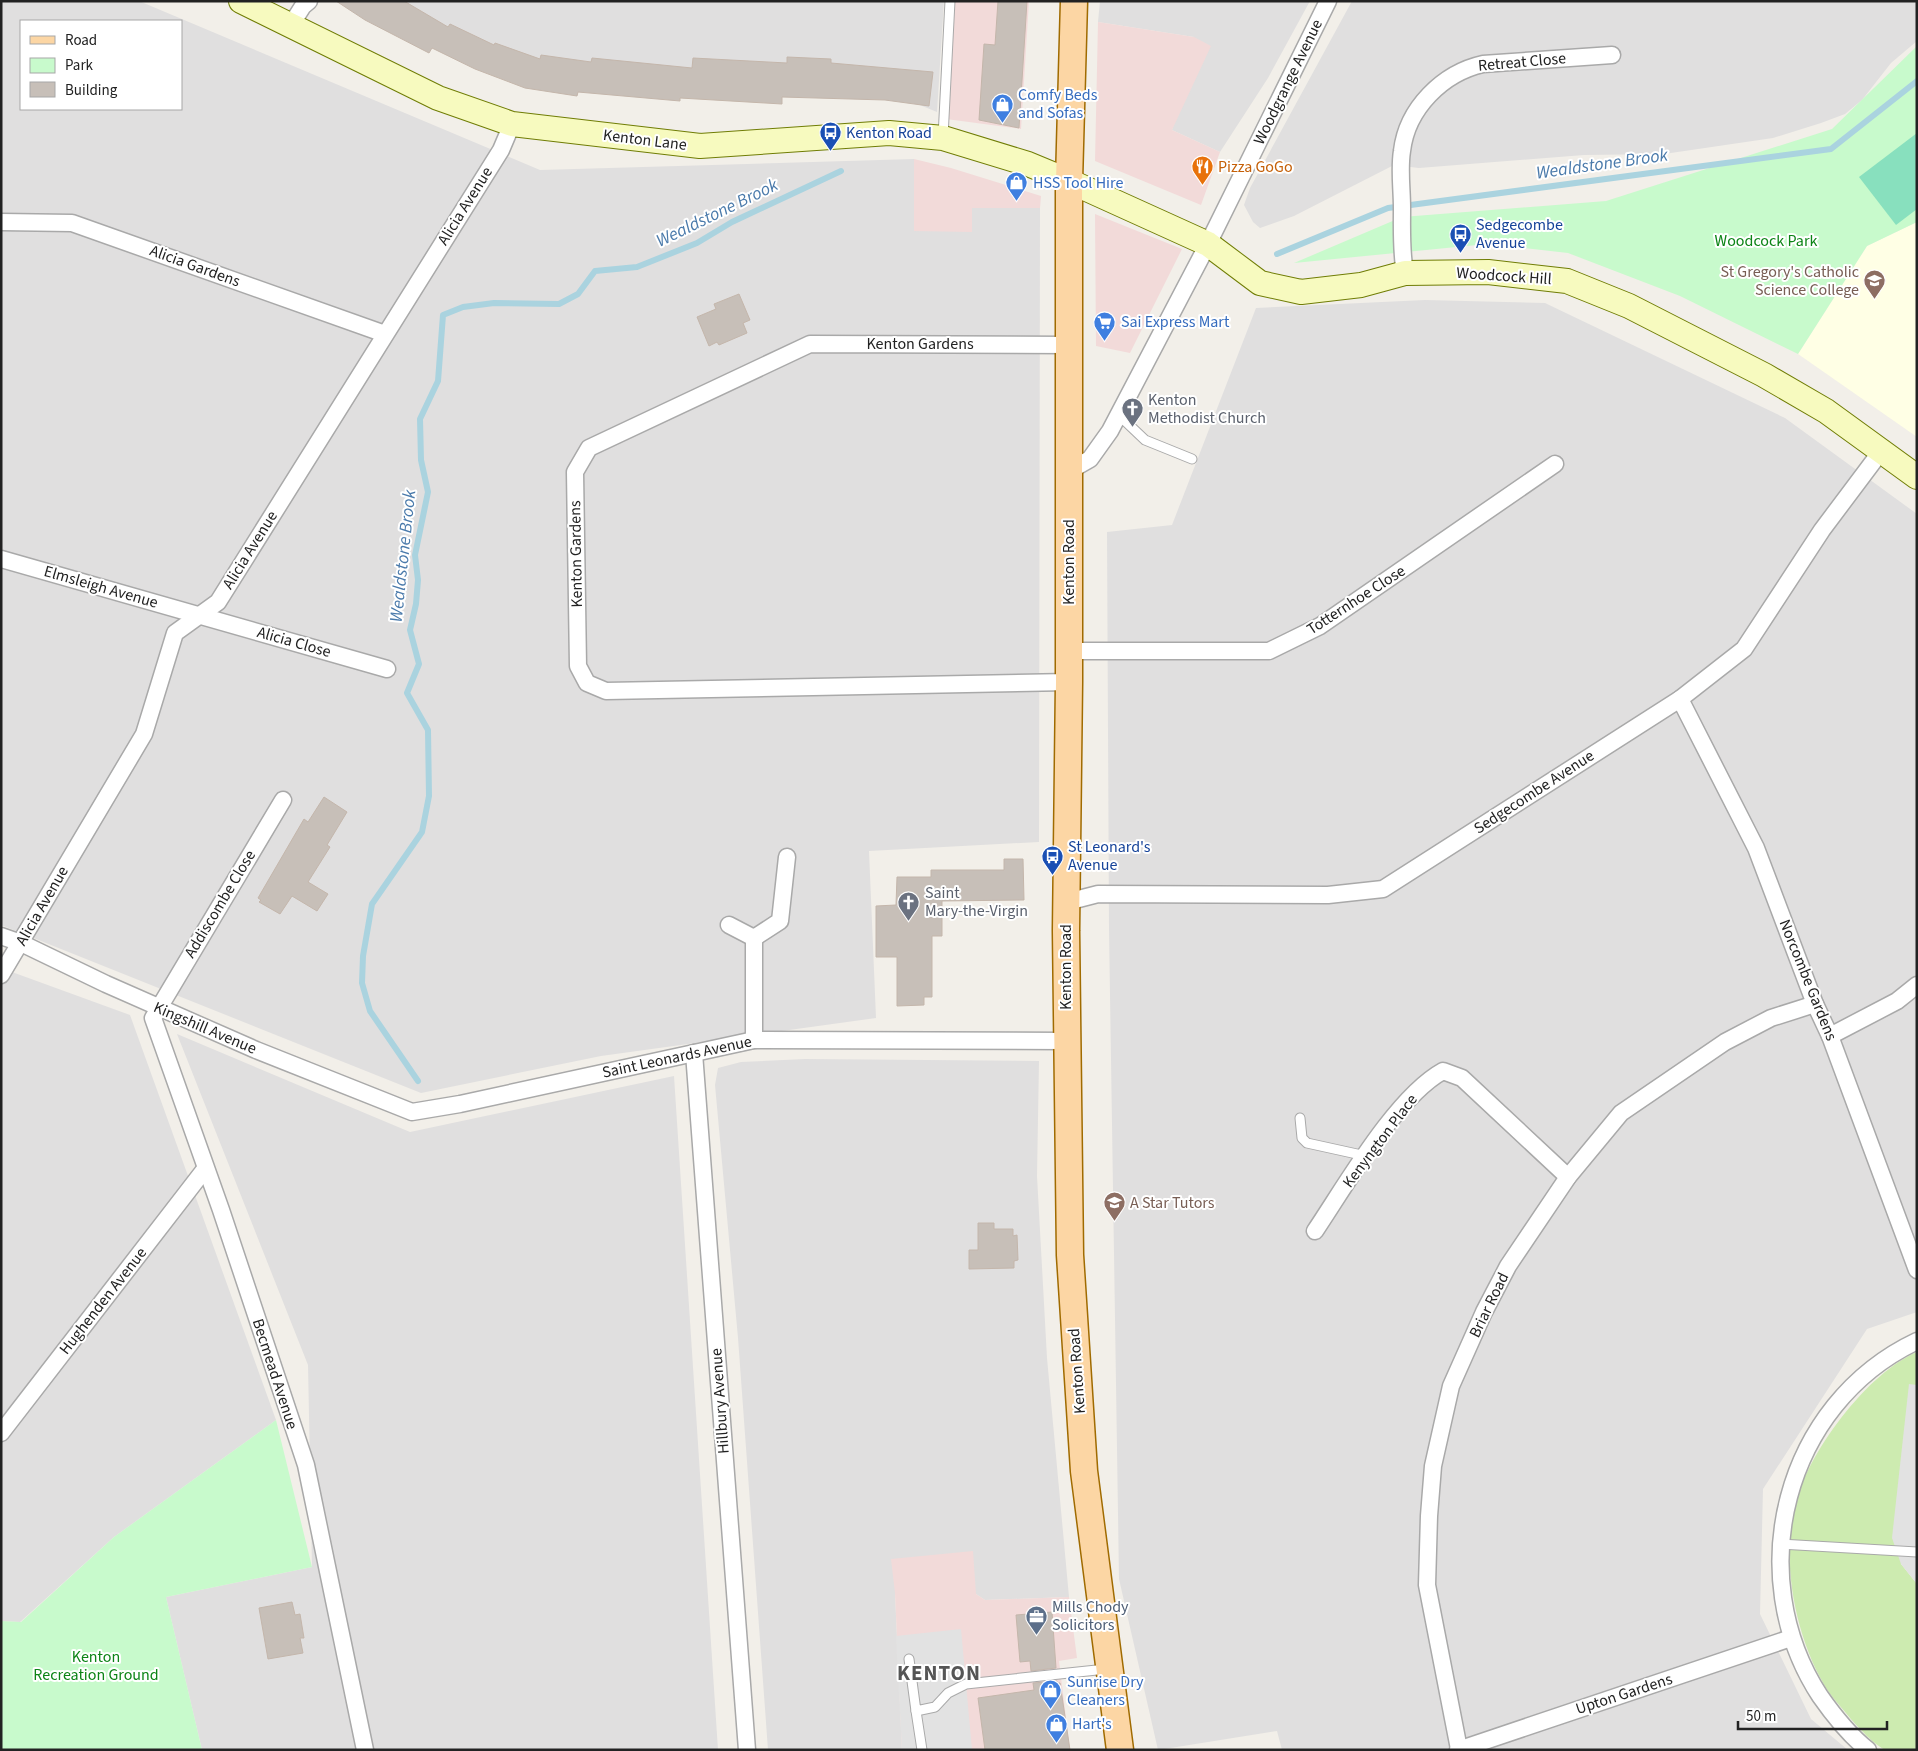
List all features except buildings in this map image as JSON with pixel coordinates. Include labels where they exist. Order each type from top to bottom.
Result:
[{"type":"main road","name":"Kenton Road","points":[[1074,1],[1068,181],[1070,345],[1066,1041],[1070,1255],[1084,1471],[1120,1750]]},
{"type":"street","name":"Kenton Lane","points":[[241,1],[438,98],[512,124],[700,146],[889,133],[943,138],[1028,164],[1068,181]]},
{"type":"street","points":[[290,25],[303,6],[309,1]]},
{"type":"street","name":"Woodgrange Avenue","points":[[1069,471],[1090,459],[1116,418],[1208,244],[1328,1]]},
{"type":"street","name":"Retreat Close","points":[[1405,273],[1401,252],[1402,151],[1407,130],[1423,101],[1447,79],[1466,68],[1483,64],[1612,55]]},
{"type":"street","name":"Alicia Avenue","points":[[1,975],[144,734],[175,633],[218,602],[501,150],[512,124]]},
{"type":"street","name":"Woodcock Hill","points":[[1068,181],[1208,244],[1260,283],[1300,292],[1361,285],[1405,273],[1488,272],[1559,280],[1602,293],[1756,371],[1826,410],[1917,476]]},
{"type":"street","name":"Alicia Gardens","points":[[1,222],[72,223],[385,334]]},
{"type":"street","name":"Kenton Gardens","points":[[1069,682],[606,691],[587,683],[578,666],[575,472],[589,448],[810,344],[1070,345]]},
{"type":"street","name":"Sedgecombe Avenue","points":[[1066,902],[1098,894],[1328,895],[1383,889],[1680,699],[1744,649],[1822,530],[1882,450]]},
{"type":"street","name":"Totternhoe Close","points":[[1069,651],[1269,651],[1320,626],[1555,464]]},
{"type":"street","name":"Elmsleigh Avenue","points":[[1,560],[200,615]]},
{"type":"street","name":"Alicia Close","points":[[200,615],[387,669]]},
{"type":"street","name":"Norcombe Gardens","points":[[1680,699],[1756,848],[1815,1004],[1830,1036],[1917,1270]]},
{"type":"street","name":"Addiscombe Close","points":[[158,1008],[283,800]]},
{"type":"street","points":[[754,938],[780,921],[787,857]]},
{"type":"street","points":[[729,925],[754,938]]},
{"type":"street","name":"Kingshill Avenue","points":[[1,936],[21,943],[158,1008],[256,1050],[412,1112]]},
{"type":"street","points":[[754,938],[754,1040]]},
{"type":"street","points":[[1830,1036],[1897,1001],[1917,985]]},
{"type":"street","name":"Briar Road","points":[[1458,1750],[1427,1585],[1429,1516],[1433,1466],[1451,1386],[1484,1312],[1508,1266],[1568,1176],[1621,1113],[1725,1042],[1771,1018],[1815,1004]]},
{"type":"street","name":"Becmead Avenue","points":[[158,1008],[153,1018],[306,1465],[365,1750]]},
{"type":"street","name":"Saint Leonards Avenue","points":[[412,1112],[460,1104],[754,1040],[1066,1041]]},
{"type":"street","name":"Hillbury Avenue","points":[[694,1053],[747,1750]]},
{"type":"street","name":"Kenyngton Place","points":[[1315,1231],[1405,1103],[1428,1080],[1443,1072],[1462,1078],[1568,1176]]},
{"type":"street","name":"Hughenden Avenue","points":[[1,1433],[205,1169]]},
{"type":"street","points":[[1868,1750],[1855,1740],[1831,1712],[1811,1682],[1791,1638],[1782,1586],[1780,1544],[1789,1491],[1800,1463],[1829,1414],[1856,1384],[1888,1356],[1917,1341]]},
{"type":"street","name":"Upton Gardens","points":[[1458,1750],[1791,1638]]},
{"type":"lane","points":[[943,138],[950,1]]},
{"type":"lane","points":[[1116,418],[1125,422],[1145,440],[1192,459]]},
{"type":"lane","points":[[1300,1118],[1302,1138],[1311,1145],[1366,1156]]},
{"type":"lane","points":[[1780,1544],[1917,1552]]},
{"type":"lane","points":[[909,1659],[922,1750]]},
{"type":"lane","points":[[916,1711],[935,1707],[948,1693],[966,1684],[1109,1669]]},
{"type":"shaded area","points":[[1,1],[139,1],[540,170],[914,159],[914,231],[972,208],[1040,208],[1039,842],[869,851],[876,1018],[601,1056],[421,1093],[1,925]]},
{"type":"shaded area","points":[[359,1],[944,1],[937,112],[866,83],[483,57]]},
{"type":"shaded area","points":[[955,1],[1029,1],[1021,129],[946,119]]},
{"type":"shaded area","points":[[1100,1],[1310,1],[1268,78],[1220,152],[1172,130],[1194,37],[1098,22]]},
{"type":"shaded area","points":[[1352,1],[1917,1],[1917,41],[1891,63],[1862,100],[1845,114],[1773,138],[1664,154],[1584,155],[1419,168],[1394,165],[1294,216],[1260,228],[1253,222],[1244,205],[1250,188]]},
{"type":"shaded area","points":[[1098,22],[1194,37],[1211,46],[1172,130],[1220,152],[1201,205],[1095,161]]},
{"type":"shaded area","points":[[914,159],[951,168],[1041,196],[1040,208],[972,208],[972,232],[914,231]]},
{"type":"shaded area","points":[[1095,214],[1182,249],[1130,353],[1096,346]]},
{"type":"shaded area","name":"St Gregory's Catholic Science College","points":[[1917,222],[1917,437],[1798,354],[1867,246]]},
{"type":"shaded area","points":[[1425,300],[1545,303],[1785,418],[1917,514],[1917,1312],[1867,1329],[1763,1489],[1760,1614],[1811,1719],[1848,1750],[1282,1750],[1277,1731],[1158,1750],[1119,1579],[1109,929],[1107,532],[1172,525],[1256,308]]},
{"type":"shaded area","points":[[1,968],[130,1015],[276,1420],[114,1537],[20,1622],[1,1621]]},
{"type":"shaded area","points":[[177,1034],[410,1132],[674,1076],[718,1750],[202,1750],[166,1597],[312,1567],[308,1365]]},
{"type":"shaded area","points":[[805,1059],[1039,1061],[1037,1176],[1047,1358],[1069,1597],[985,1600],[976,1594],[895,1593],[902,1750],[768,1750],[738,1338],[715,1085],[718,1068],[741,1062]]},
{"type":"shaded area","points":[[1909,1384],[1917,1385],[1917,1584],[1901,1564],[1892,1538]]},
{"type":"shaded area","points":[[973,1551],[976,1594],[985,1600],[1069,1597],[1077,1658],[1059,1661],[1070,1750],[902,1750],[895,1593],[891,1559]]},
{"type":"shaded area","points":[[961,1629],[972,1750],[902,1750],[896,1636]]},
{"type":"green space","name":"Woodcock Park","points":[[1917,46],[1917,222],[1867,246],[1798,354],[1680,296],[1568,253],[1487,244],[1294,263],[1402,217],[1606,201],[1832,129]]},
{"type":"green space","points":[[1917,133],[1917,209],[1896,225],[1859,177]]},
{"type":"green space","points":[[1917,1352],[1917,1385],[1901,1564],[1917,1584],[1917,1750],[1886,1750],[1877,1745],[1857,1726],[1830,1694],[1816,1670],[1799,1622],[1793,1596],[1790,1542],[1792,1517],[1798,1494],[1817,1454],[1830,1433],[1862,1393],[1880,1376]]},
{"type":"green space","name":"Kenton Recreation Ground","points":[[276,1420],[312,1567],[166,1597],[202,1750],[1,1750],[1,1621],[21,1622],[114,1537]]},
{"type":"waterway","name":"Wealdstone Brook","points":[[1277,254],[1388,208],[1831,149],[1917,81]]},
{"type":"waterway","name":"Wealdstone Brook","points":[[418,1081],[370,1011],[362,983],[363,956],[372,904],[422,832],[429,796],[428,730],[407,693],[419,664],[410,630],[416,604],[418,580],[415,555],[428,492],[421,460],[420,419],[438,381],[443,315],[463,307],[494,303],[559,304],[578,294],[595,271],[637,267],[697,243],[732,222],[841,171]]},
{"type":"place","name":"Comfy Beds and Sofas","points":[[1002,123]]},
{"type":"place","name":"Kenton Road","points":[[830,152]]},
{"type":"place","name":"Pizza GoGo","points":[[1202,186]]},
{"type":"place","name":"HSS Tool Hire","points":[[1017,202]]},
{"type":"place","name":"Sedgecombe Avenue","points":[[1460,253]]},
{"type":"place","name":"St Gregory's Catholic Science College","points":[[1875,300]]},
{"type":"place","name":"Sai Express Mart","points":[[1105,341]]},
{"type":"place","name":"Kenton Methodist Church","points":[[1132,428]]},
{"type":"place","name":"St Leonard's Avenue","points":[[1052,875]]},
{"type":"place","name":"Saint Mary-the-Virgin","points":[[909,921]]},
{"type":"place","name":"A Star Tutors","points":[[1114,1222]]},
{"type":"place","name":"Mills Chody Solicitors","points":[[1036,1635]]},
{"type":"place","name":"Sunrise Dry Cleaners","points":[[1051,1710]]},
{"type":"place","name":"Hart's","points":[[1056,1743]]},
{"type":"district","name":"KENTON","points":[[939,1673]]}]
